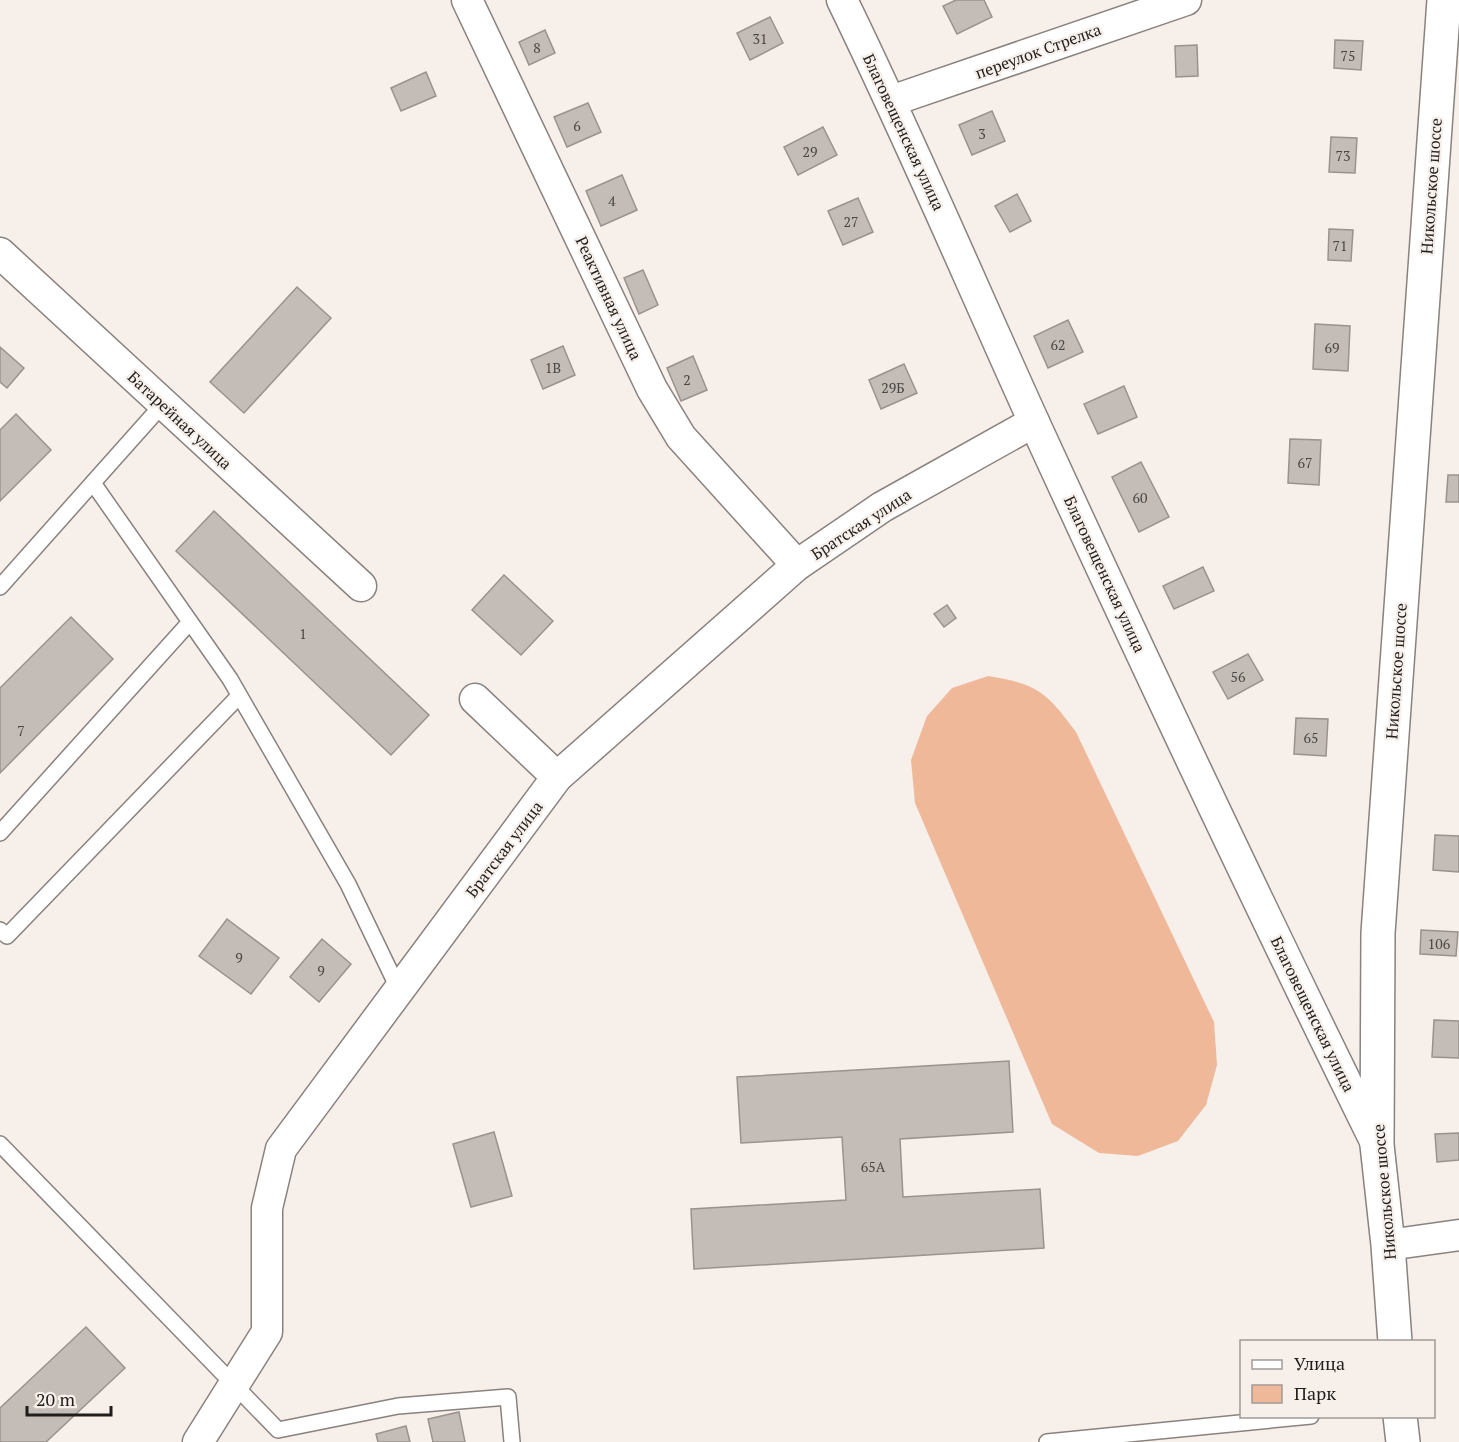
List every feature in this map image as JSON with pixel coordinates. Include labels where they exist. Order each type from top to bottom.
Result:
[{"type":"street","name":"Реактивная улица","points":[[466,0],[652,389],[681,437],[797,565]]},
{"type":"street","name":"Благовещенская улица","points":[[842,0],[891,101],[1034,422],[1292,972],[1377,1145]]},
{"type":"street","name":"Никольское шоссе","points":[[1395,1340],[1377,1145],[1378,933],[1444,0]]},
{"type":"street","name":"переулок Стрелка","points":[[891,101],[1169,2]]},
{"type":"street","name":"Батарейная улица","points":[[0,253],[361,586]]},
{"type":"street","name":"Братская улица","points":[[198,1442],[267,1332],[267,1208],[281,1149],[557,777],[797,565],[882,507],[1034,422]]},
{"type":"street","points":[[475,699],[557,777]]},
{"type":"street","points":[[1388,1245],[1459,1235]]},
{"type":"street","points":[[1400,1418],[1403,1442]]},
{"type":"lane","points":[[0,587],[163,404]]},
{"type":"lane","points":[[93,483],[239,696],[348,884],[399,990]]},
{"type":"lane","points":[[0,833],[190,622]]},
{"type":"lane","points":[[0,930],[7,936],[239,696]]},
{"type":"lane","points":[[0,1144],[278,1430],[398,1406],[508,1397],[512,1442]]},
{"type":"lane","points":[[1047,1442],[1291,1418]]},
{"type":"green space","points":[[988,676],[1019,682],[1039,692],[1057,708],[1076,732],[1214,1022],[1217,1065],[1206,1105],[1178,1141],[1138,1156],[1099,1153],[1052,1124],[915,803],[911,760],[927,716],[952,688]]},
{"type":"building","points":[[956,0],[984,0],[992,17],[957,34],[943,6]]},
{"type":"building","points":[[770,17],[783,43],[750,60],[737,33]]},
{"type":"building","points":[[545,30],[555,53],[529,65],[519,42]]},
{"type":"building","points":[[1335,40],[1363,41],[1361,70],[1334,68]]},
{"type":"building","points":[[1197,45],[1198,76],[1176,77],[1175,46]]},
{"type":"building","points":[[426,72],[436,96],[401,111],[391,88]]},
{"type":"building","points":[[588,103],[601,132],[567,147],[554,117]]},
{"type":"building","points":[[992,111],[1005,141],[972,155],[959,125]]},
{"type":"building","points":[[823,127],[837,155],[798,175],[784,147]]},
{"type":"building","points":[[1331,137],[1357,138],[1355,173],[1329,172]]},
{"type":"building","points":[[622,175],[637,210],[601,226],[586,191]]},
{"type":"building","points":[[1017,194],[1031,221],[1010,232],[995,206]]},
{"type":"building","points":[[858,198],[873,232],[843,245],[828,211]]},
{"type":"building","points":[[1329,229],[1353,230],[1351,261],[1328,260]]},
{"type":"building","points":[[643,270],[658,305],[639,314],[624,278]]},
{"type":"building","points":[[297,287],[331,318],[244,413],[210,382]]},
{"type":"building","points":[[1068,320],[1083,352],[1048,368],[1034,336]]},
{"type":"building","points":[[1315,324],[1350,326],[1348,371],[1313,369]]},
{"type":"building","points":[[563,346],[575,375],[543,389],[531,360]]},
{"type":"building","points":[[0,347],[24,368],[7,388],[0,382]]},
{"type":"building","points":[[693,356],[707,390],[681,401],[667,368]]},
{"type":"building","points":[[904,364],[917,393],[881,409],[869,380]]},
{"type":"building","points":[[1124,386],[1137,417],[1098,434],[1084,404]]},
{"type":"building","points":[[16,414],[51,450],[0,501],[0,430]]},
{"type":"building","points":[[1290,439],[1321,440],[1319,485],[1288,483]]},
{"type":"building","points":[[1141,462],[1169,517],[1139,532],[1112,477]]},
{"type":"building","points":[[1448,475],[1459,475],[1459,502],[1446,502]]},
{"type":"building","points":[[214,511],[429,715],[391,755],[176,551]]},
{"type":"building","points":[[1203,567],[1214,591],[1174,609],[1163,586]]},
{"type":"building","points":[[504,575],[553,621],[521,655],[472,610]]},
{"type":"building","points":[[947,605],[956,618],[944,627],[934,614]]},
{"type":"building","points":[[71,617],[113,659],[0,773],[0,688]]},
{"type":"building","points":[[1248,654],[1263,680],[1228,699],[1213,672]]},
{"type":"building","points":[[1296,718],[1328,719],[1326,756],[1294,754]]},
{"type":"building","points":[[1435,835],[1459,836],[1459,872],[1433,870]]},
{"type":"building","points":[[227,919],[279,958],[251,994],[199,956]]},
{"type":"building","points":[[1421,930],[1458,932],[1456,956],[1420,954]]},
{"type":"building","points":[[322,939],[351,964],[319,1002],[290,977]]},
{"type":"building","points":[[1434,1020],[1459,1021],[1459,1058],[1432,1057]]},
{"type":"building","points":[[1009,1061],[1013,1132],[900,1139],[903,1197],[1040,1189],[1044,1248],[694,1269],[691,1209],[846,1200],[842,1137],[741,1143],[737,1077]]},
{"type":"building","points":[[494,1132],[512,1196],[471,1207],[453,1144]]},
{"type":"building","points":[[1459,1133],[1459,1160],[1437,1162],[1435,1134]]},
{"type":"building","points":[[86,1327],[125,1368],[46,1442],[0,1442],[0,1408]]},
{"type":"building","points":[[459,1412],[465,1442],[433,1442],[428,1419]]},
{"type":"building","points":[[406,1426],[410,1442],[378,1442],[376,1434]]}]
